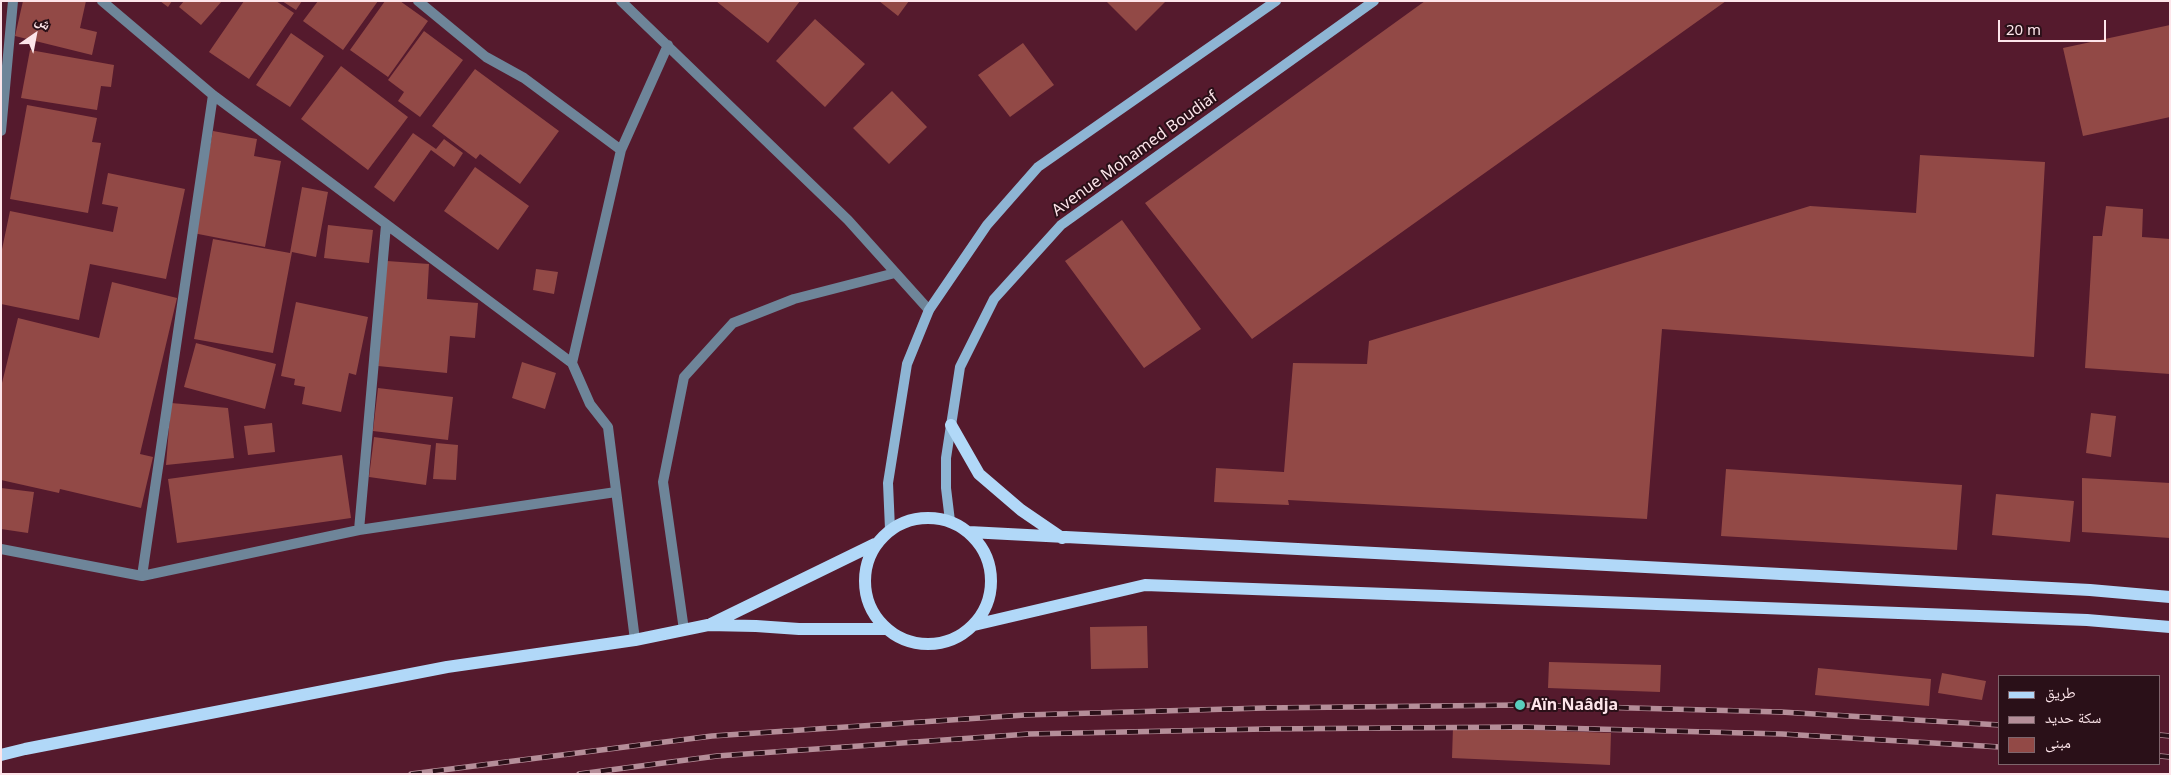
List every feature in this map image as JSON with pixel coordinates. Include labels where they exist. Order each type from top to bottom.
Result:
[{"type":"main road","points":[[890,529],[888,483],[907,364],[929,310],[987,225],[1038,167],[1276,1]]},
{"type":"main road","name":"Avenue Mohamed Boudiaf","points":[[950,521],[946,488],[946,458],[960,367],[994,298],[1060,225],[1374,1]]},
{"type":"main road","points":[[951,425],[978,474],[1021,510],[1062,538]]},
{"type":"main road","points":[[930,517],[950,521],[969,532],[982,548],[990,567],[991,588],[986,608],[974,625],[955,639],[931,645],[907,642],[886,629],[871,610],[864,587],[866,563],[876,544],[890,529],[909,520],[930,517]]},
{"type":"main road","points":[[969,532],[2090,590],[2170,597]]},
{"type":"main road","points":[[708,625],[876,544]]},
{"type":"main road","points":[[974,625],[1144,585],[2087,620],[2170,627]]},
{"type":"main road","points":[[1,755],[447,667],[635,640],[708,625],[799,629],[886,629]]},
{"type":"street","points":[[1,131],[13,1]]},
{"type":"street","points":[[102,1],[213,95],[572,363],[590,404],[608,427],[635,640]]},
{"type":"street","points":[[418,1],[486,56],[524,78],[621,150]]},
{"type":"street","points":[[621,1],[848,220],[929,310]]},
{"type":"street","points":[[572,363],[621,150],[668,46]]},
{"type":"street","points":[[142,576],[213,95]]},
{"type":"street","points":[[359,530],[386,225]]},
{"type":"street","points":[[684,630],[664,482],[684,377],[733,323],[794,299],[895,273]]},
{"type":"street","points":[[1,549],[142,576],[359,530],[616,492]]},
{"type":"building","points":[[23,1],[86,1],[80,28],[97,32],[92,55],[15,36]]},
{"type":"building","points":[[160,1],[172,1],[168,7]]},
{"type":"building","points":[[184,1],[222,1],[201,25],[179,7]]},
{"type":"building","points":[[244,1],[276,1],[294,13],[249,79],[209,52]]},
{"type":"building","points":[[282,1],[302,1],[296,10]]},
{"type":"building","points":[[318,1],[378,1],[343,50],[303,21]]},
{"type":"building","points":[[385,1],[400,1],[428,21],[388,77],[350,50]]},
{"type":"building","points":[[716,1],[800,1],[768,43]]},
{"type":"building","points":[[879,1],[909,1],[898,16]]},
{"type":"building","points":[[1106,1],[1166,1],[1136,31]]},
{"type":"building","points":[[1425,1],[1726,1],[1252,339],[1145,203]]},
{"type":"building","points":[[815,19],[865,64],[825,107],[776,61]]},
{"type":"building","points":[[2170,25],[2170,117],[2083,136],[2063,48]]},
{"type":"building","points":[[424,31],[463,60],[420,117],[398,101],[404,92],[388,80]]},
{"type":"building","points":[[291,33],[324,56],[290,107],[256,85]]},
{"type":"building","points":[[1023,43],[1054,85],[1010,117],[978,75]]},
{"type":"building","points":[[30,50],[114,65],[111,87],[101,86],[97,110],[21,98]]},
{"type":"building","points":[[341,66],[408,117],[368,170],[301,119]]},
{"type":"building","points":[[475,69],[559,131],[520,184],[480,154],[476,159],[432,126]]},
{"type":"building","points":[[892,91],[927,127],[889,164],[853,128]]},
{"type":"building","points":[[27,105],[97,118],[92,142],[101,143],[88,213],[10,199]]},
{"type":"building","points":[[213,131],[257,139],[254,156],[281,161],[265,247],[193,233]]},
{"type":"building","points":[[413,133],[436,149],[444,139],[463,153],[454,167],[431,150],[394,202],[374,187]]},
{"type":"building","points":[[1920,155],[2045,162],[2034,357],[1662,329],[1647,519],[1288,500],[1289,505],[1214,502],[1216,468],[1284,472],[1293,363],[1367,364],[1369,341],[1810,206],[1916,213]]},
{"type":"building","points":[[475,167],[529,206],[498,250],[444,211]]},
{"type":"building","points":[[108,173],[185,189],[166,279],[90,264],[79,320],[1,304],[1,254],[10,211],[113,232],[118,207],[102,204]]},
{"type":"building","points":[[302,187],[328,192],[316,257],[292,252],[273,353],[194,339],[213,239],[290,253]]},
{"type":"building","points":[[2106,206],[2143,209],[2142,237],[2170,239],[2170,374],[2085,368],[2093,236],[2102,236]]},
{"type":"building","points":[[1122,220],[1201,329],[1144,368],[1065,261]]},
{"type":"building","points":[[328,225],[373,230],[369,263],[324,258]]},
{"type":"building","points":[[387,261],[429,264],[427,299],[478,303],[475,338],[450,336],[447,373],[378,366]]},
{"type":"building","points":[[536,269],[558,272],[554,294],[533,290]]},
{"type":"building","points":[[112,282],[177,298],[140,454],[153,457],[141,508],[60,489],[59,493],[1,480],[1,387],[18,318],[99,338]]},
{"type":"building","points":[[296,302],[368,317],[356,375],[349,373],[341,412],[302,404],[305,387],[294,385],[295,379],[281,376]]},
{"type":"building","points":[[196,343],[276,364],[265,409],[184,387]]},
{"type":"building","points":[[522,362],[556,373],[545,409],[512,398]]},
{"type":"building","points":[[378,388],[453,397],[448,440],[373,431]]},
{"type":"building","points":[[171,403],[228,408],[234,458],[166,465]]},
{"type":"building","points":[[2091,413],[2116,416],[2111,457],[2086,453]]},
{"type":"building","points":[[272,423],[275,452],[248,455],[244,426]]},
{"type":"building","points":[[374,437],[431,445],[426,485],[369,477]]},
{"type":"building","points":[[436,443],[458,445],[456,480],[433,479]]},
{"type":"building","points":[[342,455],[351,518],[177,543],[168,479]]},
{"type":"building","points":[[1726,469],[1962,485],[1957,550],[1721,536]]},
{"type":"building","points":[[2082,478],[2170,483],[2170,538],[2082,532]]},
{"type":"building","points":[[1,488],[34,492],[28,533],[1,529]]},
{"type":"building","points":[[1996,494],[2074,501],[2070,542],[1992,535]]},
{"type":"building","points":[[1147,626],[1148,668],[1091,669],[1090,627]]},
{"type":"building","points":[[1549,662],[1661,665],[1660,692],[1548,688]]},
{"type":"building","points":[[1818,668],[1931,679],[1929,706],[1815,695]]},
{"type":"building","points":[[1942,673],[1986,681],[1982,700],[1938,693]]},
{"type":"building","points":[[1453,727],[1611,733],[1610,765],[1452,758]]},
{"type":"railway","points":[[411,774],[712,736],[1025,715],[1264,708],[1520,705],[1781,712],[1998,725]]},
{"type":"railway","points":[[579,774],[717,756],[1029,734],[1265,729],[1520,727],[1782,734],[1998,747]]},
{"type":"railway","points":[[2161,735],[2170,736]]},
{"type":"railway","points":[[2161,756],[2170,757]]},
{"type":"place","name":"Aïn Naâdja","points":[[1520,705]]}]
